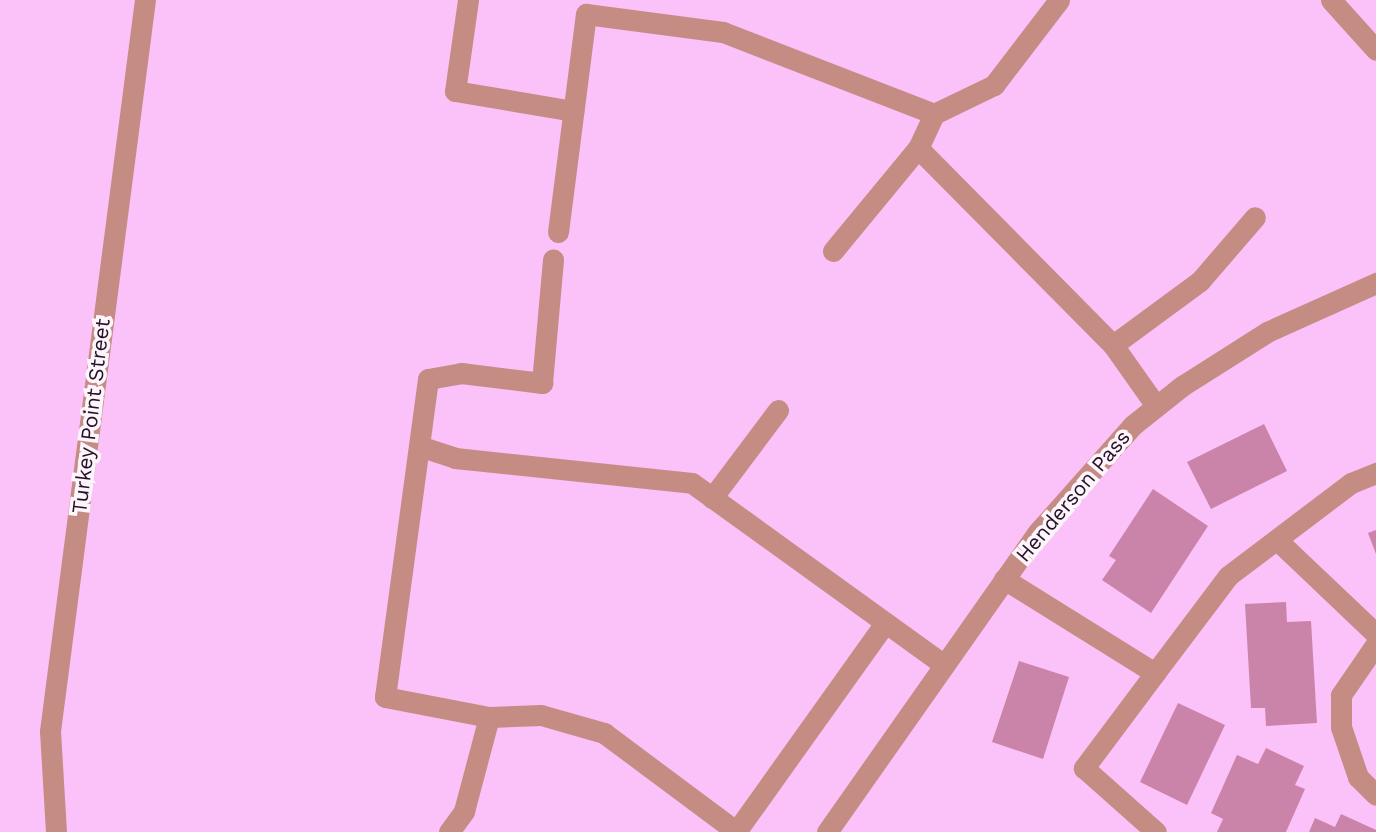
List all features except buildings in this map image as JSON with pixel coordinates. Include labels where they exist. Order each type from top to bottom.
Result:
[{"type":"street","name":"Turkey Point Street","points":[[56,832],[50,731],[145,0]]},
{"type":"street","points":[[468,0],[455,91],[573,111]]},
{"type":"street","points":[[833,251],[918,148],[934,114],[994,85],[1059,0]]},
{"type":"street","points":[[1343,4],[1376,50]]},
{"type":"street","points":[[558,232],[585,7],[723,32],[934,114]]},
{"type":"street","points":[[918,148],[1114,345],[1156,407]]},
{"type":"street","points":[[1114,345],[1200,281],[1255,217]]},
{"type":"street","points":[[553,259],[542,383],[461,373],[428,379],[385,697],[489,717],[541,715],[604,733],[737,831],[886,623]]},
{"type":"street","name":"Henderson Pass","points":[[827,832],[1004,579],[1083,479],[1156,407],[1267,332],[1376,283]]},
{"type":"street","points":[[712,498],[778,410]]},
{"type":"street","points":[[419,446],[456,458],[692,484],[944,665]]},
{"type":"street","points":[[1156,832],[1084,768],[1228,576],[1352,484],[1376,473]]},
{"type":"street","points":[[1277,540],[1376,634]]},
{"type":"street","points":[[1004,579],[1155,673]]},
{"type":"street","points":[[1376,644],[1341,695],[1341,727],[1357,777],[1376,795]]},
{"type":"street","points":[[449,832],[464,810],[489,717]]}]
